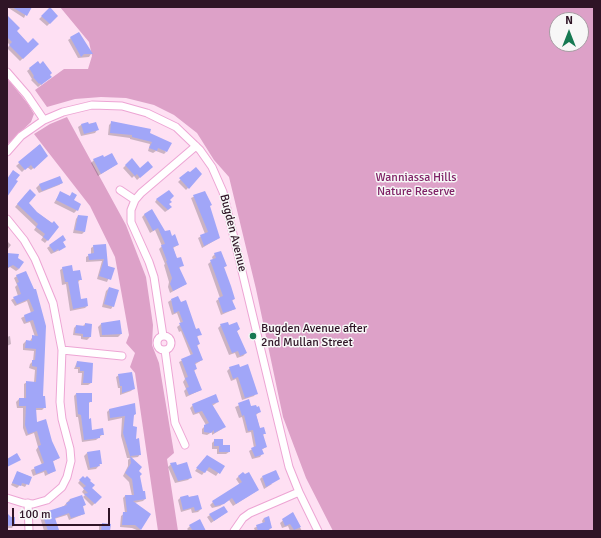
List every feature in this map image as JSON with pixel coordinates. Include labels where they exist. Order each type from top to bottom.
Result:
[{"type":"street","points":[[7,72],[27,95],[44,120]]},
{"type":"street","name":"Bugden Avenue","points":[[7,152],[21,136],[44,120],[82,106],[92,105],[122,106],[147,112],[166,122],[196,146],[212,167],[223,192],[281,439],[289,467],[299,492],[318,531]]},
{"type":"street","points":[[163,336],[154,277],[131,222],[131,210],[135,200],[196,146]]},
{"type":"street","points":[[120,190],[135,200]]},
{"type":"street","points":[[7,219],[24,240],[45,280],[55,310],[62,350],[60,402],[62,419],[70,449],[70,466],[65,482],[55,495],[42,502],[28,503],[13,501],[7,498]]},
{"type":"street","points":[[163,336],[168,337],[171,342],[170,347],[165,350],[159,349],[156,344],[158,338],[163,336]]},
{"type":"street","points":[[62,350],[122,356]]},
{"type":"street","points":[[165,350],[175,423],[185,444]]},
{"type":"street","points":[[234,531],[243,518],[250,513],[299,492]]},
{"type":"street","points":[[28,503],[29,531]]},
{"type":"green space","name":"Wanniassa Hills Nature Reserve","points":[[60,7],[594,7],[594,531],[333,531],[306,478],[283,417],[256,289],[229,177],[214,160],[197,133],[174,115],[154,105],[126,98],[101,97],[75,99],[47,107],[35,90],[64,69],[88,69],[92,56],[89,42]]},
{"type":"green space","points":[[7,78],[28,104],[34,114],[31,122],[7,145]]},
{"type":"green space","points":[[67,117],[126,225],[146,277],[153,325],[152,345],[159,363],[174,453],[167,459],[178,531],[158,531],[135,373],[130,367],[135,353],[126,343],[129,335],[115,257],[90,206],[34,134],[50,124]]},
{"type":"building","points":[[12,7],[32,7],[27,16]]},
{"type":"building","points":[[50,7],[58,16],[50,24],[41,16]]},
{"type":"building","points":[[7,15],[20,28],[17,31],[28,43],[33,38],[39,44],[23,59],[9,45],[12,42],[7,37]]},
{"type":"building","points":[[79,32],[93,54],[84,54],[81,57],[70,37]]},
{"type":"building","points":[[38,61],[40,64],[43,61],[52,73],[50,75],[52,77],[41,85],[33,77],[34,76],[29,68]]},
{"type":"building","points":[[111,121],[151,129],[150,133],[172,143],[167,152],[158,148],[157,151],[149,148],[152,142],[132,137],[132,135],[110,133]]},
{"type":"building","points":[[88,122],[89,124],[96,122],[99,130],[84,134],[81,124]]},
{"type":"building","points":[[40,144],[48,156],[34,169],[31,165],[25,170],[18,162]]},
{"type":"building","points":[[112,153],[118,164],[101,174],[93,159],[103,155],[104,157]]},
{"type":"building","points":[[132,158],[140,168],[148,161],[153,167],[140,178],[137,174],[135,176],[125,165]]},
{"type":"building","points":[[196,167],[202,174],[189,189],[179,178]]},
{"type":"building","points":[[13,170],[20,175],[16,180],[18,181],[7,197],[7,179]]},
{"type":"building","points":[[60,176],[63,183],[42,191],[39,184]]},
{"type":"building","points":[[30,189],[36,195],[29,203],[37,212],[52,223],[54,221],[59,227],[48,241],[43,237],[45,234],[36,227],[38,224],[17,204]]},
{"type":"building","points":[[169,190],[174,196],[170,200],[172,202],[169,204],[172,207],[168,210],[156,199]]},
{"type":"building","points":[[60,191],[70,196],[72,192],[77,195],[74,200],[81,204],[78,211],[56,200]]},
{"type":"building","points":[[205,191],[212,205],[210,206],[220,238],[204,246],[200,235],[208,232],[193,195]]},
{"type":"building","points":[[152,209],[165,231],[170,230],[172,236],[175,234],[179,245],[173,247],[177,258],[181,257],[184,266],[179,267],[187,284],[173,291],[170,284],[172,278],[161,245],[165,244],[158,228],[153,231],[144,214]]},
{"type":"building","points":[[78,215],[88,216],[85,232],[75,230]]},
{"type":"building","points":[[63,235],[66,240],[63,242],[66,247],[59,251],[58,249],[54,252],[49,245]]},
{"type":"building","points":[[106,244],[108,266],[115,268],[111,280],[99,276],[104,259],[89,260],[88,254],[94,253],[93,245]]},
{"type":"building","points":[[221,251],[227,266],[224,267],[235,299],[232,300],[236,309],[223,313],[218,298],[223,296],[210,260],[216,258],[214,253]]},
{"type":"building","points":[[7,253],[19,254],[18,258],[24,262],[19,269],[13,265],[7,268]]},
{"type":"building","points":[[72,265],[73,271],[80,270],[82,280],[78,280],[81,299],[87,298],[88,306],[73,309],[68,282],[65,282],[62,267]]},
{"type":"building","points":[[26,271],[34,289],[36,289],[46,326],[43,396],[45,396],[46,408],[36,408],[37,422],[46,419],[52,441],[60,458],[53,461],[56,471],[48,474],[46,470],[36,474],[34,467],[44,463],[38,446],[41,445],[37,431],[28,434],[25,425],[26,406],[19,406],[19,398],[26,398],[26,381],[36,382],[37,367],[32,366],[32,360],[35,360],[36,349],[25,348],[26,340],[32,341],[32,335],[38,336],[33,320],[26,322],[24,315],[34,311],[29,299],[17,304],[13,297],[21,294],[16,275]]},
{"type":"building","points":[[109,287],[119,290],[114,307],[104,304]]},
{"type":"building","points":[[178,296],[181,302],[186,300],[196,329],[199,328],[202,335],[197,336],[200,344],[197,345],[203,360],[195,363],[197,369],[194,370],[202,390],[189,395],[186,388],[189,387],[185,378],[188,377],[181,359],[193,354],[179,323],[183,322],[179,311],[174,313],[171,299]]},
{"type":"building","points":[[120,320],[122,334],[102,335],[101,323]]},
{"type":"building","points":[[228,322],[229,325],[237,322],[240,329],[237,331],[247,353],[240,356],[238,351],[232,353],[220,324]]},
{"type":"building","points":[[85,323],[92,324],[91,337],[83,337],[83,334],[75,333],[76,325],[85,326]]},
{"type":"building","points":[[77,361],[93,363],[92,383],[83,383],[84,371],[80,371],[80,367],[76,367]]},
{"type":"building","points":[[239,364],[240,367],[248,364],[258,394],[245,398],[238,377],[233,379],[229,367]]},
{"type":"building","points":[[132,372],[135,389],[122,393],[122,386],[120,386],[118,374]]},
{"type":"building","points":[[76,393],[92,393],[92,402],[89,402],[89,419],[91,418],[92,430],[103,428],[104,435],[100,435],[100,438],[84,440],[81,415],[78,414]]},
{"type":"building","points":[[216,394],[219,402],[212,404],[226,427],[214,433],[214,430],[211,433],[204,432],[204,425],[209,423],[202,411],[195,413],[192,404]]},
{"type":"building","points":[[249,399],[251,406],[259,406],[261,412],[256,414],[260,428],[264,427],[266,434],[263,434],[267,447],[262,449],[264,454],[255,457],[251,448],[256,446],[253,430],[248,431],[244,415],[242,416],[238,403]]},
{"type":"building","points":[[135,403],[136,414],[134,415],[133,426],[137,427],[136,439],[139,438],[141,455],[130,456],[123,433],[125,416],[110,418],[109,409]]},
{"type":"building","points":[[214,439],[223,439],[223,445],[230,445],[230,452],[219,452],[219,446],[214,446]]},
{"type":"building","points":[[100,450],[102,464],[99,464],[100,466],[90,468],[87,452]]},
{"type":"building","points":[[17,453],[21,460],[7,467],[7,459]]},
{"type":"building","points":[[207,455],[225,466],[220,474],[209,467],[205,473],[196,468]]},
{"type":"building","points":[[130,456],[142,467],[139,471],[142,474],[140,476],[146,499],[133,501],[151,514],[141,530],[135,525],[122,525],[123,512],[127,512],[125,495],[134,495],[132,479],[125,473],[131,463]]},
{"type":"building","points":[[176,462],[177,465],[187,462],[192,478],[178,481],[170,463]]},
{"type":"building","points":[[276,470],[280,479],[266,487],[262,476]]},
{"type":"building","points":[[17,471],[32,477],[29,485],[22,483],[21,486],[12,483]]},
{"type":"building","points":[[243,472],[245,474],[249,472],[259,490],[236,504],[232,498],[224,504],[215,506],[212,501],[242,482],[238,476]]},
{"type":"building","points":[[83,476],[85,478],[87,476],[91,480],[90,481],[95,485],[92,488],[102,497],[95,504],[84,494],[88,493],[83,488],[86,486],[79,480]]},
{"type":"building","points":[[82,495],[86,505],[83,506],[85,514],[71,518],[69,513],[55,518],[59,530],[48,531],[42,513],[67,505],[66,503],[70,501],[70,499]]},
{"type":"building","points":[[188,495],[189,497],[198,495],[202,509],[195,511],[194,507],[183,510],[180,497]]},
{"type":"building","points":[[224,506],[228,512],[214,521],[209,514]]},
{"type":"building","points":[[293,512],[301,527],[294,530],[290,524],[285,526],[282,519]]},
{"type":"building","points":[[7,513],[11,517],[15,517],[15,525],[7,526]]},
{"type":"building","points":[[269,516],[272,528],[269,529],[269,531],[258,531],[256,525],[265,522],[264,518]]},
{"type":"building","points":[[200,519],[206,531],[193,531],[189,525]]},
{"type":"building","points":[[102,523],[111,524],[110,531],[101,531]]},
{"type":"place","name":"Bugden Avenue after 2nd Mullan Street","points":[[253,336]]}]
